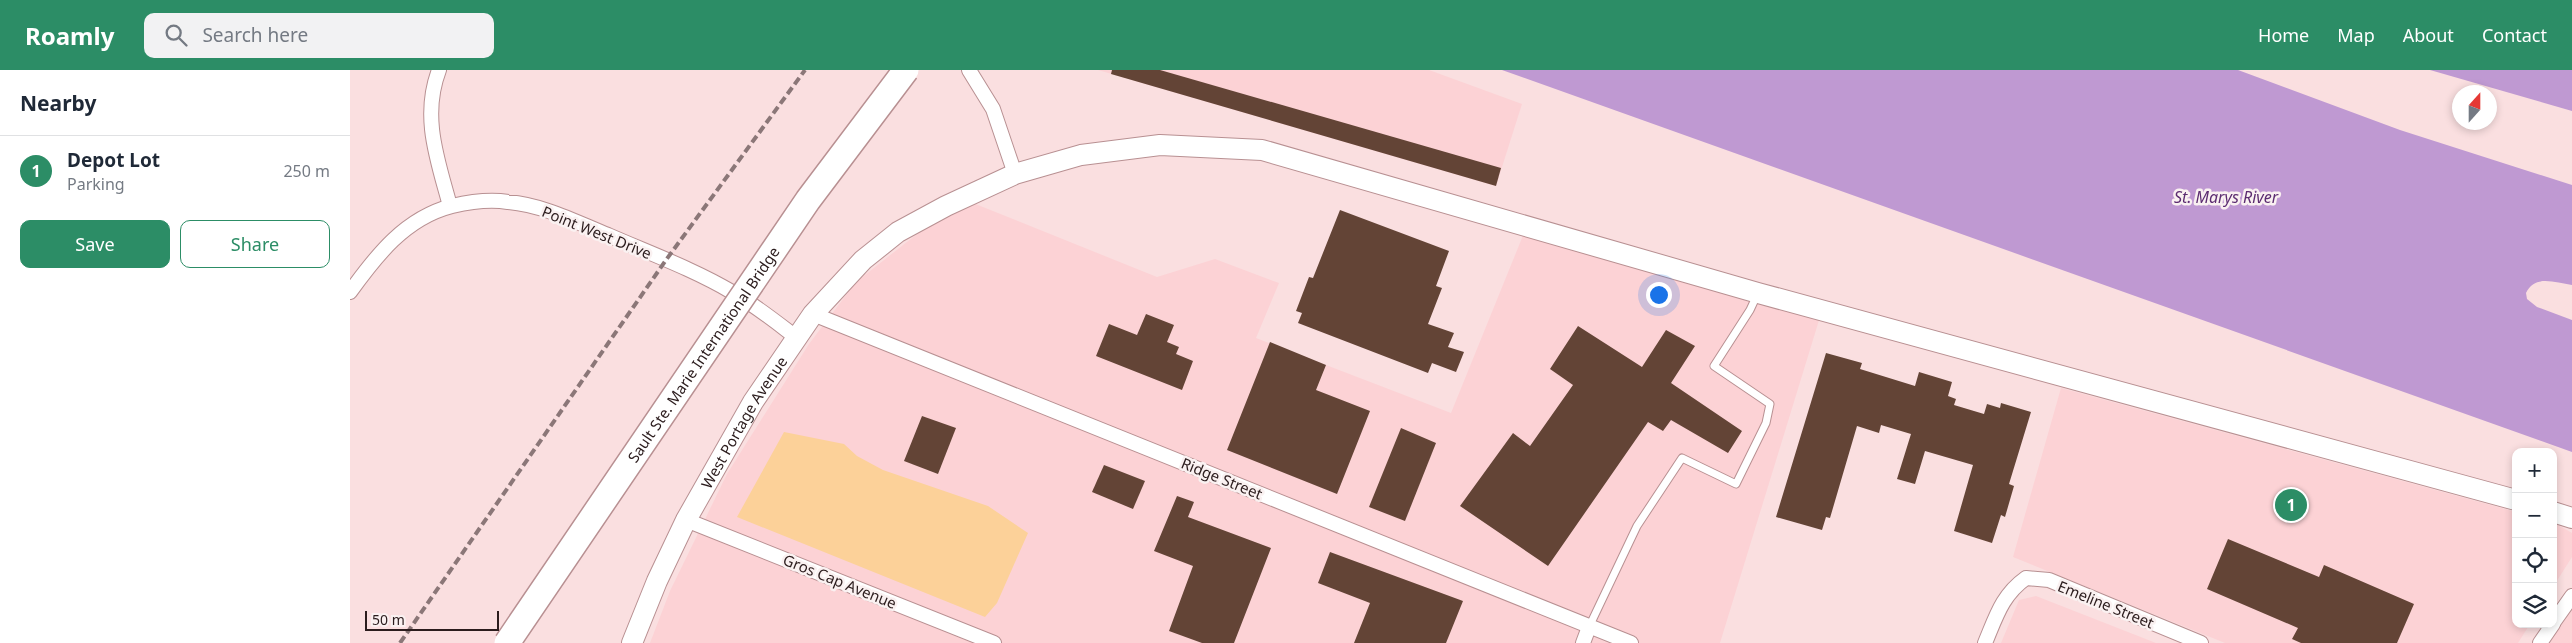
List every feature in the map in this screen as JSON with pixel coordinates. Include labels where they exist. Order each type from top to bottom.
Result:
[{"type":"highway","name":"Sault Ste. Marie International Bridge","points":[[507,643],[808,200],[906,70]]},
{"type":"street","points":[[439,70],[430,106],[432,140],[450,206]]},
{"type":"street","points":[[969,70],[993,109],[1015,174]]},
{"type":"street","name":"West Portage Avenue","points":[[632,643],[657,581],[686,520],[753,402],[813,314],[863,260],[898,232],[946,206],[1015,174],[1081,155],[1160,145],[1262,150],[1758,293],[2512,499]]},
{"type":"street","name":"Point West Drive","points":[[350,292],[378,254],[400,232],[450,206],[481,202],[508,202],[536,208],[570,219],[716,283],[769,317],[797,338]]},
{"type":"street","name":"Ridge Street","points":[[813,314],[1631,643]]},
{"type":"street","points":[[2557,513],[2572,518]]},
{"type":"street","name":"Gros Cap Avenue","points":[[686,520],[994,643]]},
{"type":"street","name":"Emeline Street","points":[[1985,643],[2002,604],[2012,588],[2026,578],[2049,580],[2202,643]]},
{"type":"street","points":[[2557,618],[2572,596]]},
{"type":"street","points":[[1582,643],[1589,627]]},
{"type":"street","points":[[2540,643],[2550,628]]},
{"type":"lane","points":[[1589,627],[1637,526],[1682,458],[1736,484],[1766,423],[1770,404],[1714,366],[1750,310],[1758,293]]},
{"type":"shaded area","points":[[1098,70],[1429,70],[1522,104],[1496,186]]},
{"type":"shaded area","points":[[973,203],[1157,277],[1215,259],[1279,283],[1256,338],[1451,413],[1524,233],[1820,317],[1720,643],[650,643],[670,591],[727,474],[809,344],[856,282],[921,231]]},
{"type":"shaded area","points":[[2061,388],[2512,511],[2512,628],[2527,628],[2518,643],[2225,643],[2013,557]]},
{"type":"shaded area","points":[[784,432],[844,444],[857,456],[883,470],[988,506],[1028,533],[997,603],[985,617],[737,517]]},
{"type":"shaded area","points":[[2557,524],[2572,533],[2572,557],[2557,581]]},
{"type":"shaded area","points":[[2036,596],[2156,643],[2001,643],[2019,600]]},
{"type":"shaded area","points":[[2572,609],[2572,643],[2549,643]]},
{"type":"water","name":"St. Marys River","points":[[1502,70],[2238,70],[2400,130],[2572,185],[2572,285],[2546,281],[2540,282],[2535,283],[2526,293],[2527,299],[2537,307],[2572,320],[2572,452]]},
{"type":"water","points":[[2430,70],[2572,70],[2572,111],[2497,89],[2497,85],[2482,85]]},
{"type":"building","points":[[1112,70],[1160,70],[1501,168],[1496,186],[1111,74]]},
{"type":"building","points":[[1340,210],[1449,251],[1436,286],[1442,288],[1428,324],[1454,333],[1448,347],[1464,352],[1456,372],[1432,363],[1428,373],[1298,323],[1302,313],[1296,311],[1309,277],[1313,278]]},
{"type":"building","points":[[1146,314],[1174,325],[1167,342],[1179,347],[1176,354],[1193,361],[1182,390],[1096,356],[1109,324],[1137,335]]},
{"type":"building","points":[[1578,326],[1642,367],[1666,330],[1695,346],[1671,383],[1742,431],[1728,453],[1671,420],[1663,431],[1648,422],[1548,566],[1460,506],[1513,433],[1530,446],[1573,385],[1550,369]]},
{"type":"building","points":[[1270,342],[1326,365],[1316,390],[1370,411],[1337,494],[1227,450]]},
{"type":"building","points":[[1826,353],[1862,363],[1860,369],[1915,386],[1919,372],[1952,382],[1948,396],[1956,399],[1954,405],[1984,414],[1987,404],[2000,408],[2001,403],[2031,412],[2009,484],[2014,486],[2005,517],[2001,515],[1992,543],[1954,531],[1973,465],[1925,451],[1915,484],[1897,479],[1911,434],[1881,425],[1879,433],[1857,426],[1830,518],[1826,517],[1822,530],[1776,517]]},
{"type":"building","points":[[922,416],[956,428],[938,474],[904,461]]},
{"type":"building","points":[[1401,428],[1436,443],[1405,521],[1369,507]]},
{"type":"building","points":[[1104,465],[1145,481],[1133,509],[1092,492]]},
{"type":"building","points":[[1177,496],[1194,502],[1188,517],[1271,548],[1234,643],[1202,643],[1169,631],[1193,566],[1154,551]]},
{"type":"building","points":[[2228,539],[2319,577],[2324,565],[2414,604],[2397,643],[2301,643],[2292,639],[2298,628],[2207,589]]},
{"type":"building","points":[[1330,552],[1463,601],[1446,643],[1354,643],[1370,603],[1318,583]]},
{"type":"railway","points":[[400,643],[666,260],[805,70]]},
{"type":"place","name":"Depot Lot","points":[[2291,505]]}]
